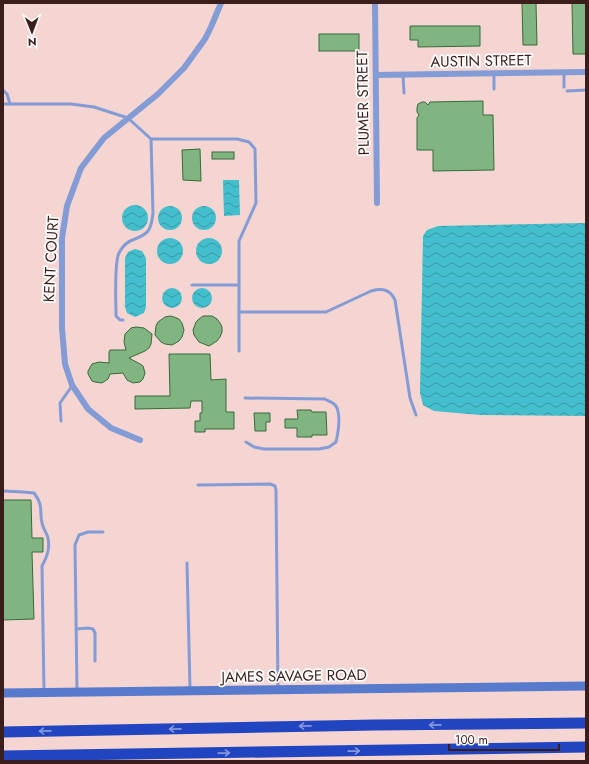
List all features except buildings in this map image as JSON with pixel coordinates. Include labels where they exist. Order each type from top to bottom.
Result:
[{"type":"highway","points":[[3,732],[375,725],[586,723]]},
{"type":"highway","points":[[3,756],[586,747]]},
{"type":"street","name":"KENT COURT","points":[[140,440],[111,428],[88,409],[72,385],[65,364],[62,328],[62,238],[67,206],[81,168],[104,138],[158,94],[184,68],[205,39],[221,3]]},
{"type":"street","name":"PLUMER STREET","points":[[375,3],[377,203]]},
{"type":"street","name":"AUSTIN STREET","points":[[376,75],[586,72]]},
{"type":"street","name":"JAMES SAVAGE ROAD","points":[[3,693],[586,686]]},
{"type":"lane","points":[[564,73],[564,87]]},
{"type":"lane","points":[[494,74],[494,89]]},
{"type":"lane","points":[[404,75],[404,93]]},
{"type":"lane","points":[[3,90],[7,94],[10,104]]},
{"type":"lane","points":[[567,91],[586,90]]},
{"type":"lane","points":[[3,104],[71,104],[94,107],[128,118],[151,139],[237,139],[249,142],[255,149],[256,203],[239,241],[239,351]]},
{"type":"lane","points":[[123,320],[120,320],[116,316],[116,265],[118,255],[124,246],[133,239],[148,232],[151,223],[153,213],[151,139]]},
{"type":"lane","points":[[192,285],[239,284]]},
{"type":"lane","points":[[239,312],[326,312],[378,289],[386,290],[393,295],[395,300],[410,398],[416,415]]},
{"type":"lane","points":[[61,421],[60,403],[72,385]]},
{"type":"lane","points":[[245,398],[325,399],[335,404],[338,412],[338,432],[336,442],[329,447],[319,449],[264,449],[254,447],[246,442]]},
{"type":"lane","points":[[198,485],[270,484],[275,486],[278,690]]},
{"type":"lane","points":[[3,491],[34,494],[38,498],[42,507],[42,522],[48,537],[48,552],[42,566],[44,692]]},
{"type":"lane","points":[[77,692],[75,544],[78,535],[88,532],[103,532]]},
{"type":"lane","points":[[187,563],[190,691]]},
{"type":"lane","points":[[76,628],[93,629],[95,633],[95,661]]},
{"type":"water","points":[[223,180],[239,180],[240,215],[224,216]]},
{"type":"water","points":[[135,205],[144,209],[148,218],[144,227],[135,231],[126,227],[122,218],[126,209]]},
{"type":"water","points":[[170,206],[179,209],[182,218],[179,227],[170,230],[161,227],[158,218],[161,209]]},
{"type":"water","points":[[204,206],[209,207],[215,213],[215,223],[209,229],[204,230],[199,229],[193,223],[192,218],[193,213],[199,207]]},
{"type":"water","points":[[586,223],[586,416],[480,415],[434,411],[423,405],[420,393],[423,236],[427,230],[438,226]]},
{"type":"water","points":[[170,238],[179,242],[183,251],[179,260],[170,264],[161,260],[157,251],[161,242]]},
{"type":"water","points":[[209,238],[219,241],[222,251],[219,261],[209,264],[199,261],[196,251],[199,241]]},
{"type":"water","points":[[135,249],[142,251],[146,258],[146,307],[144,313],[135,317],[127,313],[125,307],[125,258],[128,252]]},
{"type":"water","points":[[172,288],[179,291],[182,298],[179,305],[172,308],[165,305],[162,298],[165,291]]},
{"type":"water","points":[[202,288],[209,291],[212,298],[209,305],[202,308],[195,305],[192,298],[195,291]]}]
